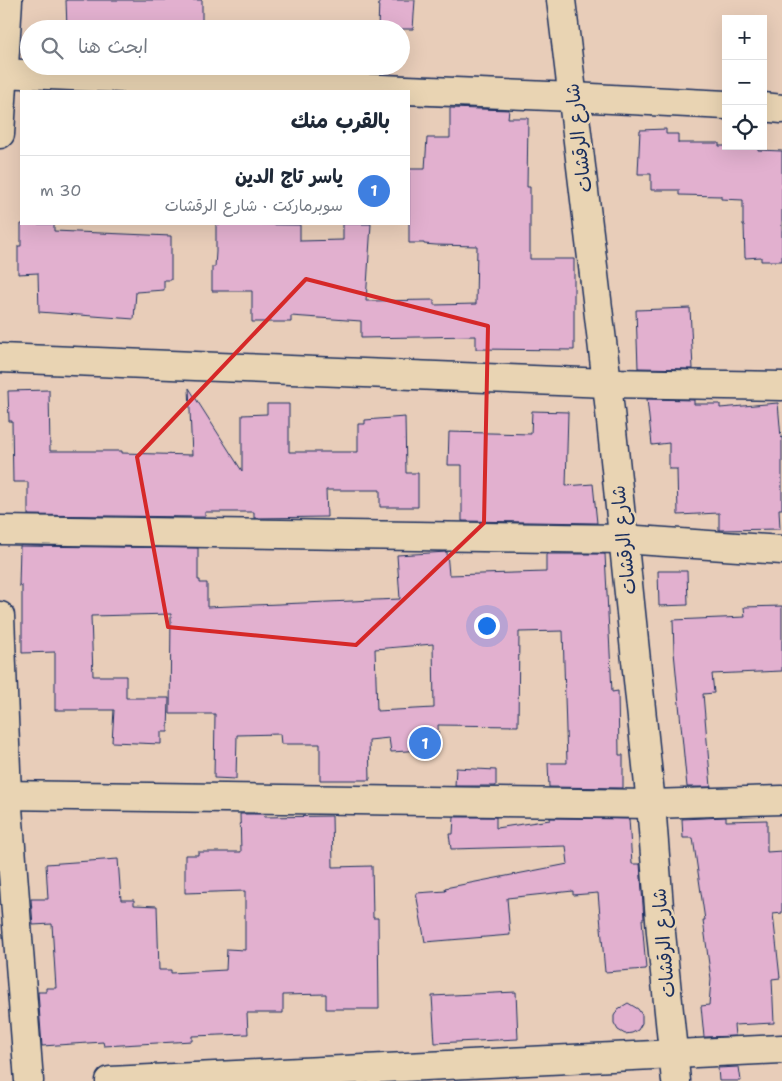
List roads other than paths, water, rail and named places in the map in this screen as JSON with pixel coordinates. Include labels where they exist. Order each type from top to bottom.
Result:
[{"type":"street","points":[[0,134],[1,73],[8,0]]},
{"type":"street","name":"شارع الرقشات","points":[[561,0],[607,383],[652,804],[674,1068]]},
{"type":"street","points":[[1,73],[20,74]]},
{"type":"street","points":[[49,75],[406,90]]},
{"type":"street","points":[[410,90],[722,105]]},
{"type":"street","points":[[767,108],[782,108]]},
{"type":"street","points":[[0,358],[607,383],[782,386]]},
{"type":"street","points":[[0,530],[623,539],[782,550]]},
{"type":"street","points":[[0,616],[4,795],[29,1081]]},
{"type":"street","points":[[4,795],[652,804],[782,800]]},
{"type":"street","points":[[110,1081],[674,1068],[782,1049]]},
{"type":"place","name":"ياسر تاج الدين","points":[[425,743]]}]
